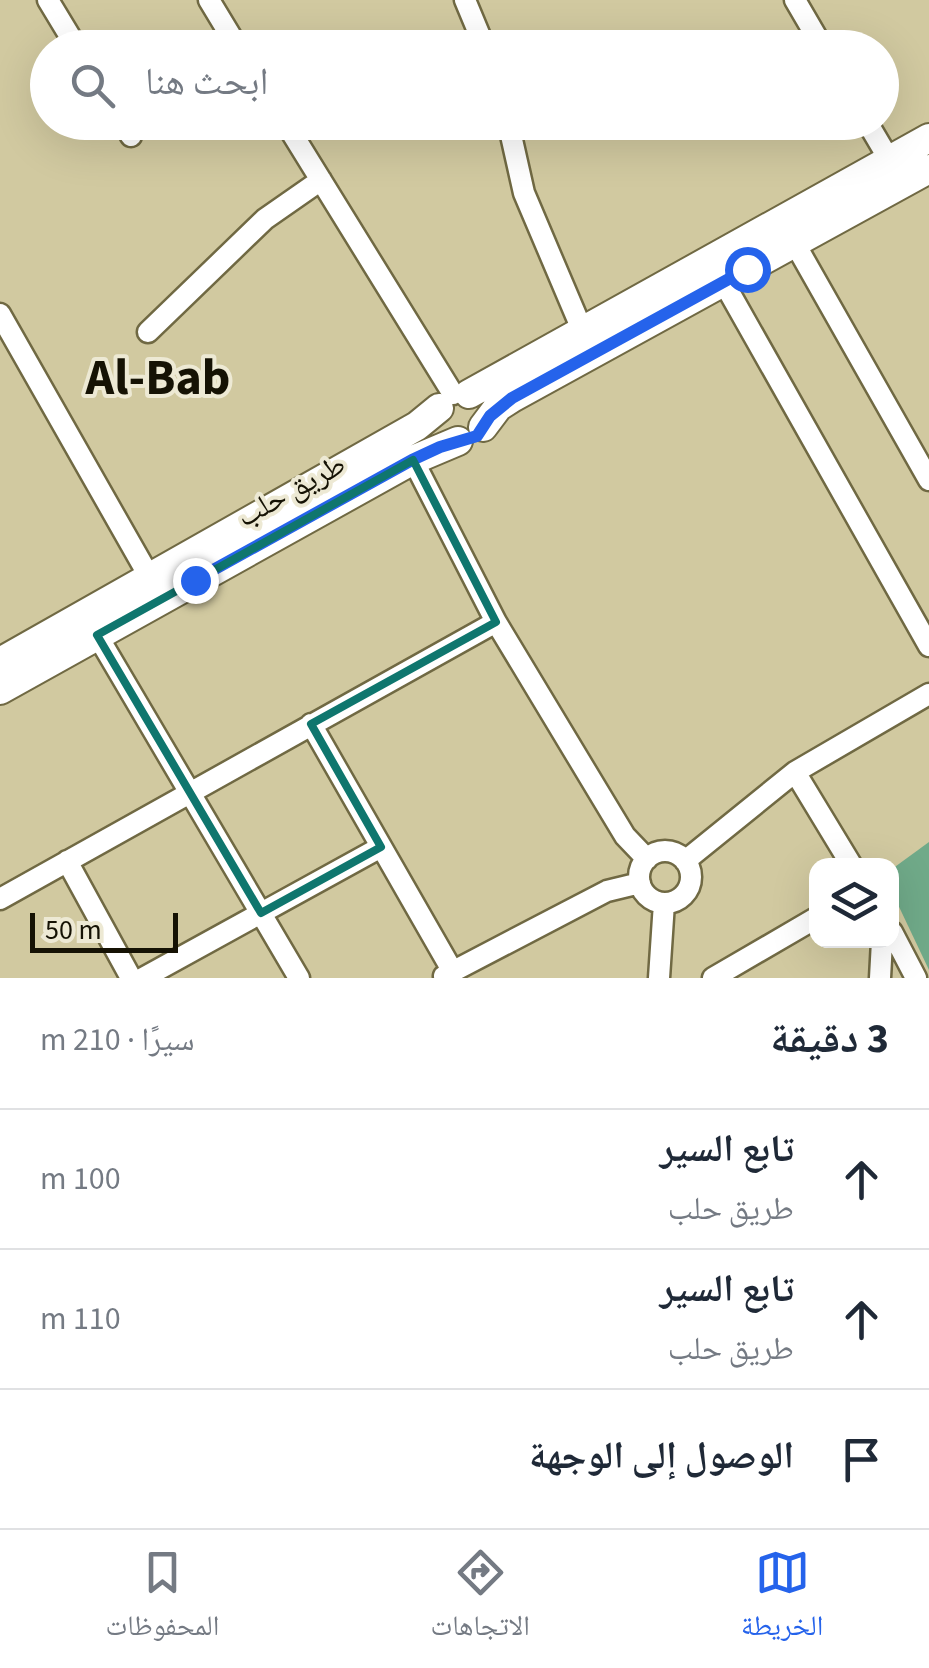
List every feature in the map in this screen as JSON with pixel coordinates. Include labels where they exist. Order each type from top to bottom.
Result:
[{"type":"main road","points":[[0,662],[418,426],[454,399],[583,332],[929,138]]},
{"type":"main road","points":[[454,399],[441,429],[458,441],[471,439],[512,398],[929,168]]},
{"type":"main road","points":[[454,399],[483,406],[483,427]]},
{"type":"main road","name":"طريق حلب","points":[[0,690],[412,460],[458,441]]},
{"type":"street","points":[[48,0],[66,30]]},
{"type":"street","points":[[209,0],[227,30]]},
{"type":"street","points":[[465,0],[478,30]]},
{"type":"street","points":[[795,0],[812,30]]},
{"type":"street","points":[[296,140],[454,399]]},
{"type":"street","points":[[512,140],[524,193],[583,332]]},
{"type":"street","points":[[878,140],[890,161]]},
{"type":"street","points":[[148,332],[265,219],[321,180]]},
{"type":"street","points":[[794,242],[929,480]]},
{"type":"street","points":[[724,282],[929,646]]},
{"type":"street","points":[[0,314],[150,578]]},
{"type":"street","points":[[412,460],[496,622],[624,836],[647,859]]},
{"type":"street","points":[[0,899],[496,622]]},
{"type":"street","points":[[97,634],[299,978]]},
{"type":"street","points":[[685,861],[795,772],[929,694]]},
{"type":"street","points":[[311,724],[447,975],[607,890],[640,883]]},
{"type":"street","points":[[795,772],[847,858]]},
{"type":"street","points":[[143,978],[381,847]]},
{"type":"street","points":[[662,851],[685,861],[690,885],[680,898],[664,903],[649,897],[640,883],[647,859],[662,851]]},
{"type":"street","points":[[67,861],[132,978]]},
{"type":"street","points":[[658,978],[664,903]]},
{"type":"street","points":[[712,978],[809,922]]},
{"type":"street","points":[[899,945],[916,978]]},
{"type":"street","points":[[880,978],[882,948]]},
{"type":"highlighted area","points":[[413,460],[496,622],[311,724],[381,847],[261,913],[97,635]]},
{"type":"green space","points":[[929,842],[929,970],[899,907],[899,864]]},
{"type":"district","name":"Al-Bab","points":[[158,376]]},
{"type":"route","points":[[195,580],[412,460],[477,436],[490,416],[512,398],[747,269]]}]
